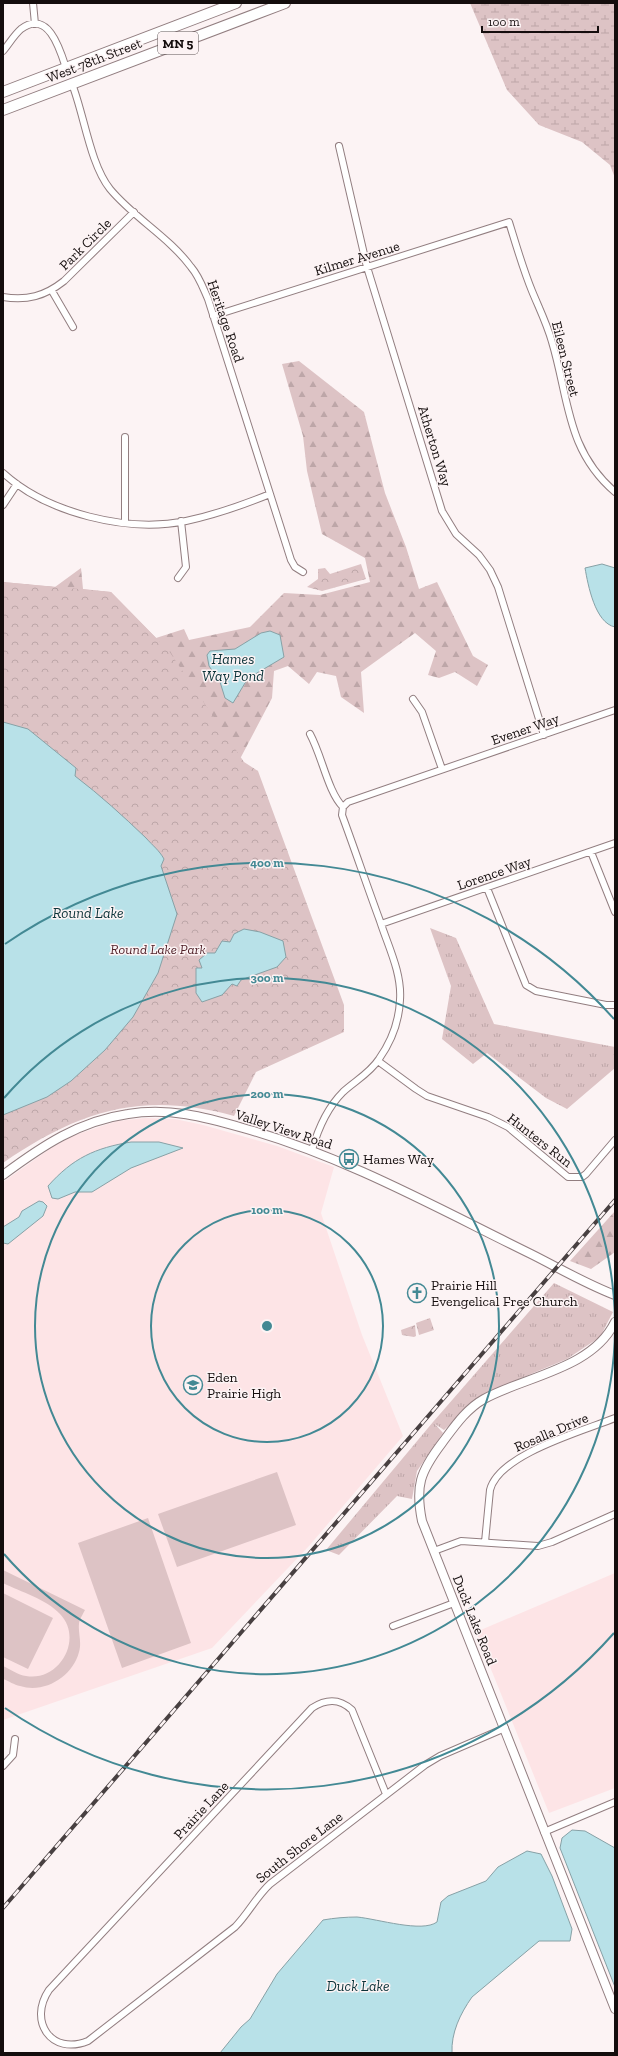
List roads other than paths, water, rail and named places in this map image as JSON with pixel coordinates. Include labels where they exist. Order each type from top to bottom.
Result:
[{"type":"main road","name":"West 78th Street","points":[[3,92],[236,3]]},
{"type":"main road","name":"West 78th Street","points":[[3,110],[285,3]]},
{"type":"street","points":[[33,3],[35,24]]},
{"type":"street","points":[[3,51],[20,30],[35,24],[43,25],[56,40],[66,68]]},
{"type":"street","name":"Heritage Road","points":[[72,84],[78,99],[93,154],[109,188],[179,253],[201,282],[291,560],[295,567],[303,572]]},
{"type":"street","name":"Atherton Way","points":[[339,146],[366,267],[442,511],[456,534],[479,555],[496,581],[544,735]]},
{"type":"street","name":"Park Circle","points":[[3,297],[16,299],[29,298],[52,291],[134,212]]},
{"type":"street","name":"Kilmer Avenue","points":[[213,316],[509,222]]},
{"type":"street","name":"Eileen Street","points":[[509,222],[525,273],[552,342],[564,399],[575,434],[584,454],[597,473],[615,492]]},
{"type":"street","points":[[52,291],[73,327]]},
{"type":"street","points":[[125,437],[125,523]]},
{"type":"street","points":[[3,473],[17,484],[46,501],[90,517],[125,523],[160,524],[181,522],[270,494]]},
{"type":"street","points":[[3,505],[17,484]]},
{"type":"street","points":[[178,578],[186,567],[181,522]]},
{"type":"street","points":[[414,699],[422,712],[442,770]]},
{"type":"street","name":"Evener Way","points":[[343,808],[348,802],[615,710]]},
{"type":"street","points":[[310,734],[317,748],[336,800],[343,808],[342,815],[395,965],[400,998],[395,1030],[378,1061],[368,1072],[343,1092],[332,1104],[321,1125],[312,1150]]},
{"type":"street","name":"Lorence Way","points":[[381,924],[615,843]]},
{"type":"street","points":[[591,852],[615,912]]},
{"type":"street","points":[[487,888],[524,980],[531,989],[606,1005],[615,1005]]},
{"type":"street","name":"Hunters Run","points":[[378,1061],[416,1090],[427,1096],[488,1117],[508,1127],[568,1177],[582,1177],[586,1174],[615,1140]]},
{"type":"street","name":"Valley View Road","points":[[3,1175],[53,1140],[77,1128],[103,1119],[140,1112],[166,1112],[192,1115],[263,1134],[312,1150],[354,1168],[468,1222],[592,1286],[615,1295]]},
{"type":"street","name":"Duck Lake Road","points":[[615,1322],[602,1341],[578,1359],[482,1399],[464,1415],[429,1460],[419,1486],[417,1499],[422,1522],[505,1728],[544,1832],[615,2009]]},
{"type":"street","name":"Rosalla Drive","points":[[485,1542],[490,1490],[492,1483],[501,1471],[525,1454],[615,1418]]},
{"type":"street","points":[[434,1551],[461,1541],[538,1546],[552,1542],[615,1514]]},
{"type":"street","points":[[393,1626],[454,1603]]},
{"type":"street","name":"Prairie Lane","points":[[48,2036],[42,2027],[40,2016],[44,1998],[49,1990],[312,1708],[323,1702],[336,1701],[345,1704],[352,1710],[386,1794]]},
{"type":"street","name":"South Shore Lane","points":[[48,2036],[54,2042],[71,2047],[88,2041],[235,1927],[242,1920],[256,1898],[270,1884],[386,1794],[440,1756],[505,1728]]},
{"type":"street","points":[[3,1766],[13,1755],[14,1739]]},
{"type":"street","points":[[544,1832],[615,1802]]},
{"type":"water","points":[[602,564],[615,568],[615,627],[608,624],[598,611],[586,575],[585,568]]},
{"type":"water","name":"Hames Way Pond","points":[[270,631],[280,635],[284,657],[252,676],[245,683],[233,703],[225,698],[220,682],[209,666],[207,655],[210,651],[235,649],[261,633]]},
{"type":"water","name":"Round Lake","points":[[3,722],[28,729],[76,768],[75,776],[120,814],[158,851],[164,859],[161,866],[177,914],[158,973],[133,1017],[105,1050],[71,1081],[47,1097],[3,1115]]},
{"type":"water","points":[[244,929],[260,932],[283,941],[286,957],[277,967],[241,980],[237,986],[232,984],[222,995],[202,1002],[196,993],[196,968],[202,968],[199,960],[207,953],[215,953],[222,941],[230,942],[234,934]]},
{"type":"water","points":[[131,1142],[159,1142],[183,1148],[131,1168],[92,1192],[75,1192],[58,1199],[52,1198],[48,1186],[66,1168],[85,1156],[106,1147]]},
{"type":"water","points":[[39,1201],[43,1202],[47,1206],[43,1216],[8,1244],[3,1243],[3,1227],[19,1217],[22,1211]]},
{"type":"water","points":[[572,1830],[585,1831],[615,1848],[615,1987],[560,1848],[562,1838]]},
{"type":"water","name":"Duck Lake","points":[[527,1851],[541,1854],[552,1876],[572,1929],[570,1941],[539,1941],[472,1997],[457,2024],[453,2038],[452,2053],[220,2053],[241,2027],[250,2019],[277,1974],[323,1920],[357,1917],[411,1926],[430,1925],[437,1922],[441,1902],[448,1896],[486,1881],[498,1867]]},
{"type":"railway","points":[[3,1908],[615,1200]]},
{"type":"place","name":"Hames Way","points":[[349,1159]]},
{"type":"place","name":"Prairie Hill Evengelical Free Church","points":[[417,1293]]},
{"type":"place","name":"Eden Prairie High","points":[[193,1385]]},
{"type":"park label","name":"Round Lake Park","points":[[158,949]]}]
